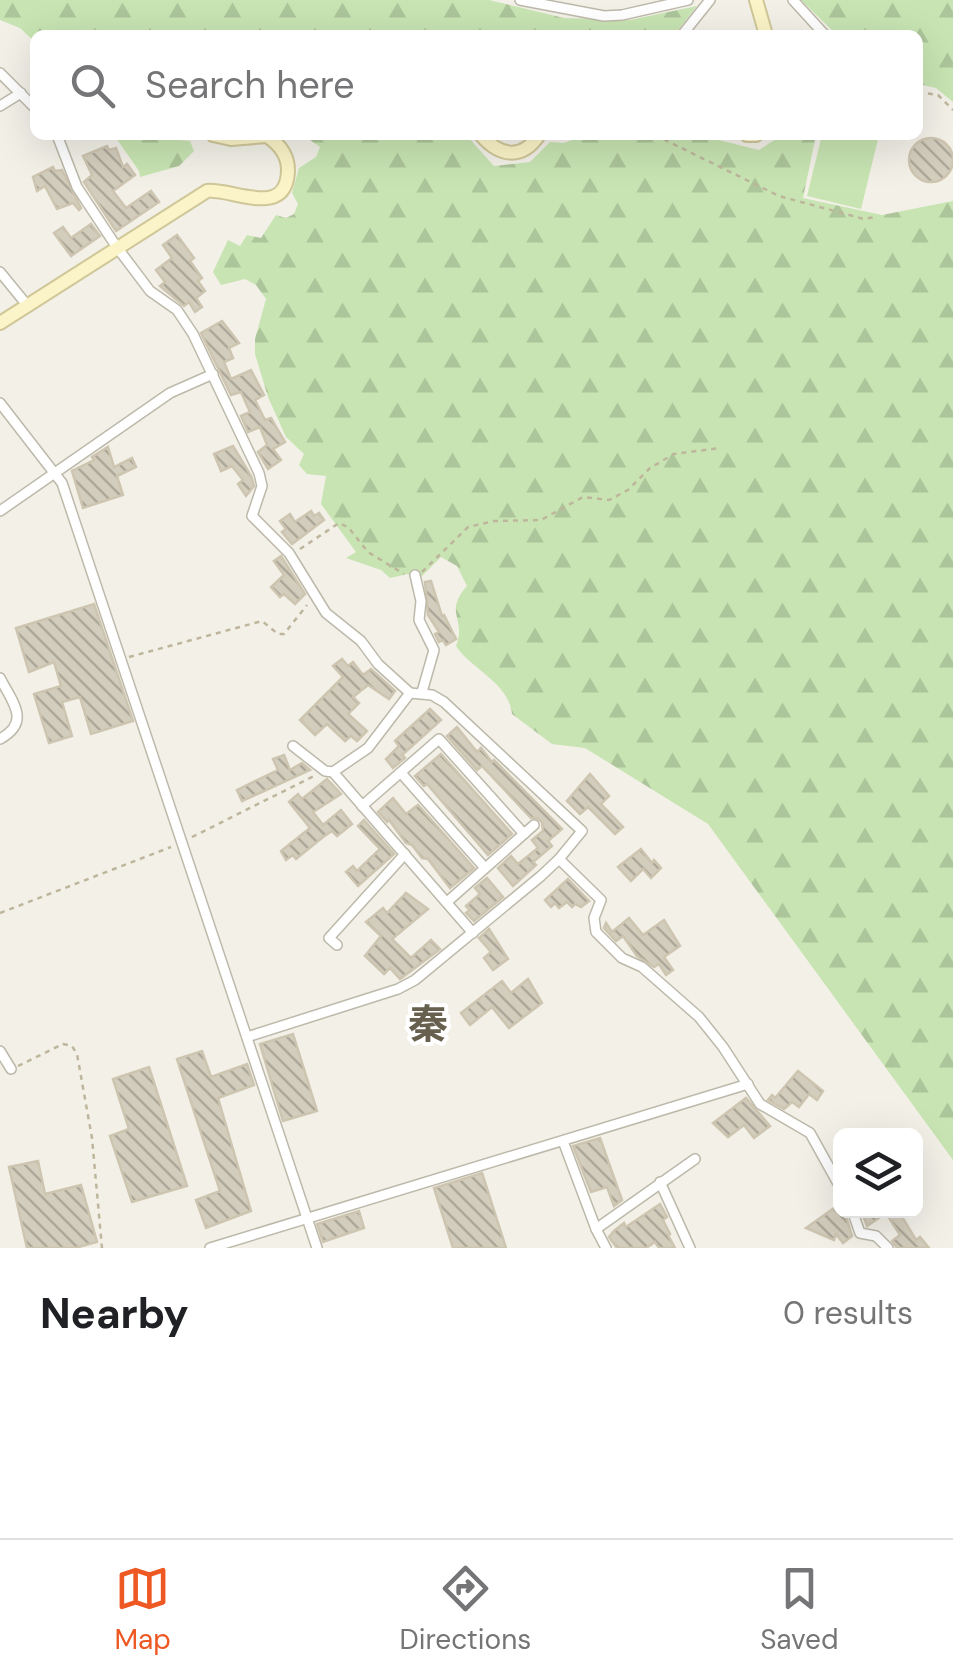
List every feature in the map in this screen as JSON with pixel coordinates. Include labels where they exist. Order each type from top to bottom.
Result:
[{"type":"street","points":[[520,0],[604,16],[688,0]]},
{"type":"street","points":[[686,30],[710,0]]},
{"type":"street","points":[[756,0],[765,30]]},
{"type":"street","points":[[793,0],[820,30]]},
{"type":"street","points":[[0,73],[30,102]]},
{"type":"street","points":[[0,106],[21,92]]},
{"type":"street","points":[[59,140],[77,187],[150,290],[184,319],[213,374],[260,473],[262,486],[252,516],[291,556],[314,596],[337,624],[361,641],[378,664],[416,693],[444,702],[582,831],[560,859],[415,980],[398,989],[248,1037]]},
{"type":"street","points":[[0,322],[207,191],[264,200],[284,186],[288,174],[284,151],[273,140]]},
{"type":"street","points":[[486,140],[495,149],[512,154],[532,146],[536,140]]},
{"type":"street","points":[[0,272],[27,305]]},
{"type":"street","points":[[0,511],[170,393],[213,374]]},
{"type":"street","points":[[0,403],[55,472],[317,1248]]},
{"type":"street","points":[[329,772],[368,748],[416,693],[434,650],[419,620],[421,600],[415,575]]},
{"type":"street","points":[[0,678],[18,723],[16,729],[0,739]]},
{"type":"street","points":[[362,806],[439,740],[524,834]]},
{"type":"street","points":[[293,746],[329,772],[362,806],[473,933]]},
{"type":"street","points":[[401,773],[486,868]]},
{"type":"street","points":[[448,902],[534,825]]},
{"type":"street","points":[[337,944],[329,938],[405,854]]},
{"type":"street","points":[[560,859],[601,900],[594,918],[596,932],[622,958],[642,968],[699,1018],[723,1046],[760,1104],[810,1133],[833,1174]]},
{"type":"street","points":[[0,1051],[11,1070]]},
{"type":"street","points":[[210,1248],[748,1084]]},
{"type":"street","points":[[563,1142],[606,1248]]},
{"type":"street","points":[[596,1229],[695,1159]]},
{"type":"street","points":[[660,1182],[690,1248]]},
{"type":"street","points":[[854,1218],[859,1239],[876,1236],[888,1248]]},
{"type":"path","points":[[923,92],[938,94],[953,110]]},
{"type":"path","points":[[665,140],[779,196],[864,219],[875,217]]},
{"type":"path","points":[[291,556],[338,524],[348,527],[361,546],[392,569],[415,575],[423,572],[468,528],[494,521],[542,520],[583,498],[610,500],[674,454],[720,448]]},
{"type":"path","points":[[120,659],[262,621],[278,634],[284,634],[314,596]]},
{"type":"path","points":[[0,913],[182,842],[329,772]]},
{"type":"path","points":[[11,1070],[63,1044],[72,1046],[77,1054],[92,1138],[102,1248]]},
{"type":"green space","points":[[0,0],[489,0],[564,18],[630,20],[697,6],[678,30],[30,30],[30,37],[20,28],[0,20]]},
{"type":"green space","points":[[801,0],[953,0],[953,102],[936,88],[923,85],[923,30],[832,30]]},
{"type":"green space","points":[[117,140],[190,141],[194,151],[179,166],[140,177]]},
{"type":"green space","points":[[310,140],[471,140],[494,166],[530,162],[550,142],[572,140],[719,140],[759,150],[774,140],[815,140],[803,198],[882,215],[953,201],[953,1160],[708,824],[585,748],[552,744],[512,714],[497,685],[456,646],[457,603],[467,586],[457,566],[441,557],[418,580],[408,574],[390,578],[381,570],[346,558],[356,552],[321,504],[326,476],[307,474],[299,465],[304,454],[286,437],[268,397],[255,354],[266,299],[256,285],[245,279],[221,285],[213,272],[228,240],[240,246],[247,235],[261,238],[276,215],[286,218],[294,214],[298,204],[292,193],[299,168],[316,157],[320,147]]},
{"type":"green space","points":[[821,140],[878,140],[861,209],[807,196]]},
{"type":"building","points":[[931,138],[946,145],[953,160],[946,175],[931,182],[916,175],[909,160],[916,145]]},
{"type":"building","points":[[107,146],[109,150],[116,148],[123,167],[127,164],[135,175],[113,191],[126,208],[151,191],[159,202],[116,231],[84,182],[92,175],[83,156]]},
{"type":"building","points":[[53,167],[55,171],[62,170],[79,210],[73,203],[57,209],[45,186],[37,191],[33,177]]},
{"type":"building","points":[[91,224],[100,236],[71,256],[54,233],[63,227],[71,238]]},
{"type":"building","points":[[177,235],[194,258],[190,261],[202,278],[198,281],[205,291],[196,298],[202,307],[195,312],[189,302],[184,306],[160,286],[165,282],[156,270],[172,258],[163,245]]},
{"type":"building","points":[[222,321],[239,343],[229,348],[233,358],[224,362],[231,379],[251,370],[264,395],[255,400],[265,420],[271,418],[285,442],[273,449],[281,460],[268,469],[258,452],[267,445],[260,427],[248,432],[241,416],[250,412],[241,392],[231,395],[201,333]]},
{"type":"building","points":[[233,446],[254,486],[246,496],[238,484],[243,480],[232,466],[221,471],[214,454]]},
{"type":"building","points":[[108,447],[114,467],[132,458],[136,467],[117,476],[123,495],[83,508],[72,471],[94,460],[92,457]]},
{"type":"building","points":[[311,511],[324,520],[292,544],[282,532],[286,529],[280,521],[290,514],[295,522]]},
{"type":"building","points":[[281,556],[305,594],[295,604],[271,587],[284,575],[274,561]]},
{"type":"building","points":[[431,581],[442,616],[456,639],[446,645],[443,640],[439,642],[435,634],[439,632],[428,615],[425,582]]},
{"type":"building","points":[[94,604],[133,721],[91,734],[80,697],[62,702],[72,736],[49,743],[34,694],[61,686],[54,662],[29,672],[16,628]]},
{"type":"building","points":[[342,659],[348,666],[353,662],[363,675],[371,669],[395,691],[389,699],[368,685],[353,697],[359,703],[348,714],[367,731],[357,741],[351,736],[345,741],[327,724],[315,735],[300,720],[343,677],[333,666]]},
{"type":"building","points":[[430,709],[441,720],[393,768],[386,759],[399,746],[395,741]]},
{"type":"building","points":[[457,727],[477,752],[481,748],[562,829],[548,841],[552,846],[533,862],[536,865],[513,886],[498,868],[511,856],[518,864],[538,848],[532,840],[543,831],[542,822],[531,818],[482,766],[477,770],[447,736]]},
{"type":"building","points":[[441,754],[512,834],[488,855],[427,784],[424,786],[415,776]]},
{"type":"building","points":[[284,755],[290,770],[302,763],[310,770],[242,801],[237,790],[278,770],[273,759]]},
{"type":"building","points":[[590,774],[609,796],[601,804],[623,827],[615,834],[588,807],[580,814],[567,801]]},
{"type":"building","points":[[327,779],[341,794],[313,812],[323,825],[341,810],[352,824],[337,836],[332,831],[296,859],[293,855],[286,860],[281,851],[310,828],[289,802],[298,794],[302,799]]},
{"type":"building","points":[[393,798],[406,814],[418,805],[474,868],[450,888],[428,859],[406,843],[378,812]]},
{"type":"building","points":[[364,820],[394,854],[358,886],[346,872],[353,866],[357,871],[380,849],[358,826]]},
{"type":"building","points":[[641,849],[661,868],[651,878],[643,869],[631,881],[618,867]]},
{"type":"building","points":[[487,878],[503,897],[474,921],[466,913],[470,910],[466,906],[480,894],[475,888]]},
{"type":"building","points":[[568,879],[589,901],[581,907],[572,907],[567,902],[559,908],[555,903],[551,907],[545,900]]},
{"type":"building","points":[[406,893],[428,909],[392,939],[411,958],[431,940],[440,949],[400,979],[390,968],[384,974],[365,956],[381,936],[366,922],[383,908],[387,913]]},
{"type":"building","points":[[629,918],[643,935],[664,920],[680,946],[664,957],[673,970],[666,975],[659,964],[654,967],[637,956],[623,936],[616,941],[604,928],[606,923],[612,932]]},
{"type":"building","points":[[489,929],[508,959],[493,970],[484,958],[491,952],[479,938]]},
{"type":"building","points":[[528,979],[542,1003],[509,1028],[492,1007],[470,1025],[461,1013],[502,981],[511,993]]},
{"type":"building","points":[[293,1034],[317,1111],[283,1121],[260,1044]]},
{"type":"building","points":[[202,1051],[211,1077],[247,1064],[254,1085],[218,1098],[251,1211],[206,1228],[196,1200],[220,1191],[177,1059]]},
{"type":"building","points":[[149,1067],[187,1186],[132,1202],[110,1136],[129,1129],[113,1079]]},
{"type":"building","points":[[798,1071],[823,1091],[817,1100],[809,1094],[799,1107],[792,1102],[784,1109],[768,1100],[772,1095],[775,1098]]},
{"type":"building","points":[[746,1098],[770,1126],[754,1138],[744,1125],[728,1137],[713,1123]]},
{"type":"building","points":[[600,1138],[622,1200],[614,1206],[607,1187],[591,1192],[573,1146]]},
{"type":"building","points":[[38,1161],[45,1194],[81,1185],[97,1242],[75,1248],[27,1248],[9,1167]]},
{"type":"building","points":[[482,1173],[506,1248],[453,1248],[434,1188]]},
{"type":"building","points":[[660,1204],[675,1248],[659,1248],[655,1242],[646,1248],[617,1248],[609,1237],[614,1231]]},
{"type":"building","points":[[833,1209],[833,1218],[846,1218],[852,1236],[843,1243],[836,1234],[834,1240],[806,1228]]},
{"type":"building","points":[[359,1211],[364,1228],[323,1242],[317,1224]]},
{"type":"building","points":[[889,1218],[903,1218],[916,1240],[920,1237],[929,1248],[897,1248],[892,1241],[900,1235]]},
{"type":"district","name":"秦","points":[[428,1024]]}]
